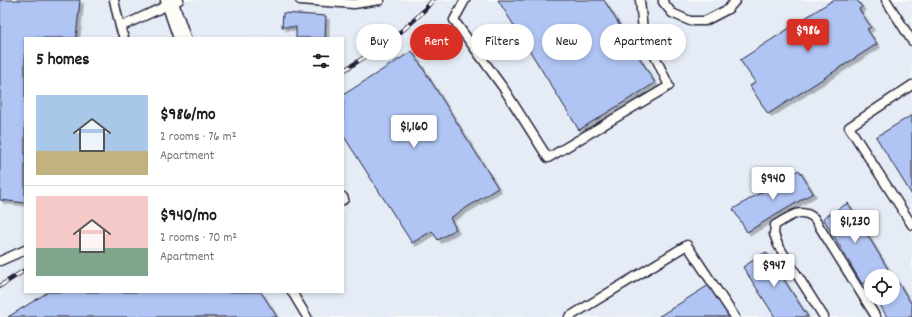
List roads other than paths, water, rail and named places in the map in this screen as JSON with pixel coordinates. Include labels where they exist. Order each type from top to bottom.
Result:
[{"type":"street","points":[[173,1],[182,37]]},
{"type":"lane","points":[[114,0],[124,37]]},
{"type":"lane","points":[[300,0],[354,4],[380,0]]},
{"type":"lane","points":[[465,0],[454,20],[504,90],[548,158],[668,86],[643,31],[640,0]]},
{"type":"lane","points":[[663,0],[672,13],[690,21],[705,21],[728,9],[736,0]]},
{"type":"lane","points":[[886,0],[912,41]]},
{"type":"lane","points":[[120,27],[173,1]]},
{"type":"lane","points":[[912,85],[849,127],[912,225]]},
{"type":"lane","points":[[824,317],[778,245],[774,234],[775,225],[800,212],[808,213],[814,218],[876,317]]},
{"type":"lane","points":[[569,317],[687,245],[735,317]]},
{"type":"lane","points":[[0,262],[24,250]]},
{"type":"lane","points":[[293,293],[307,317]]},
{"type":"railway","points":[[344,70],[403,30],[424,11],[433,0]]},
{"type":"railway","points":[[0,286],[24,271]]}]
